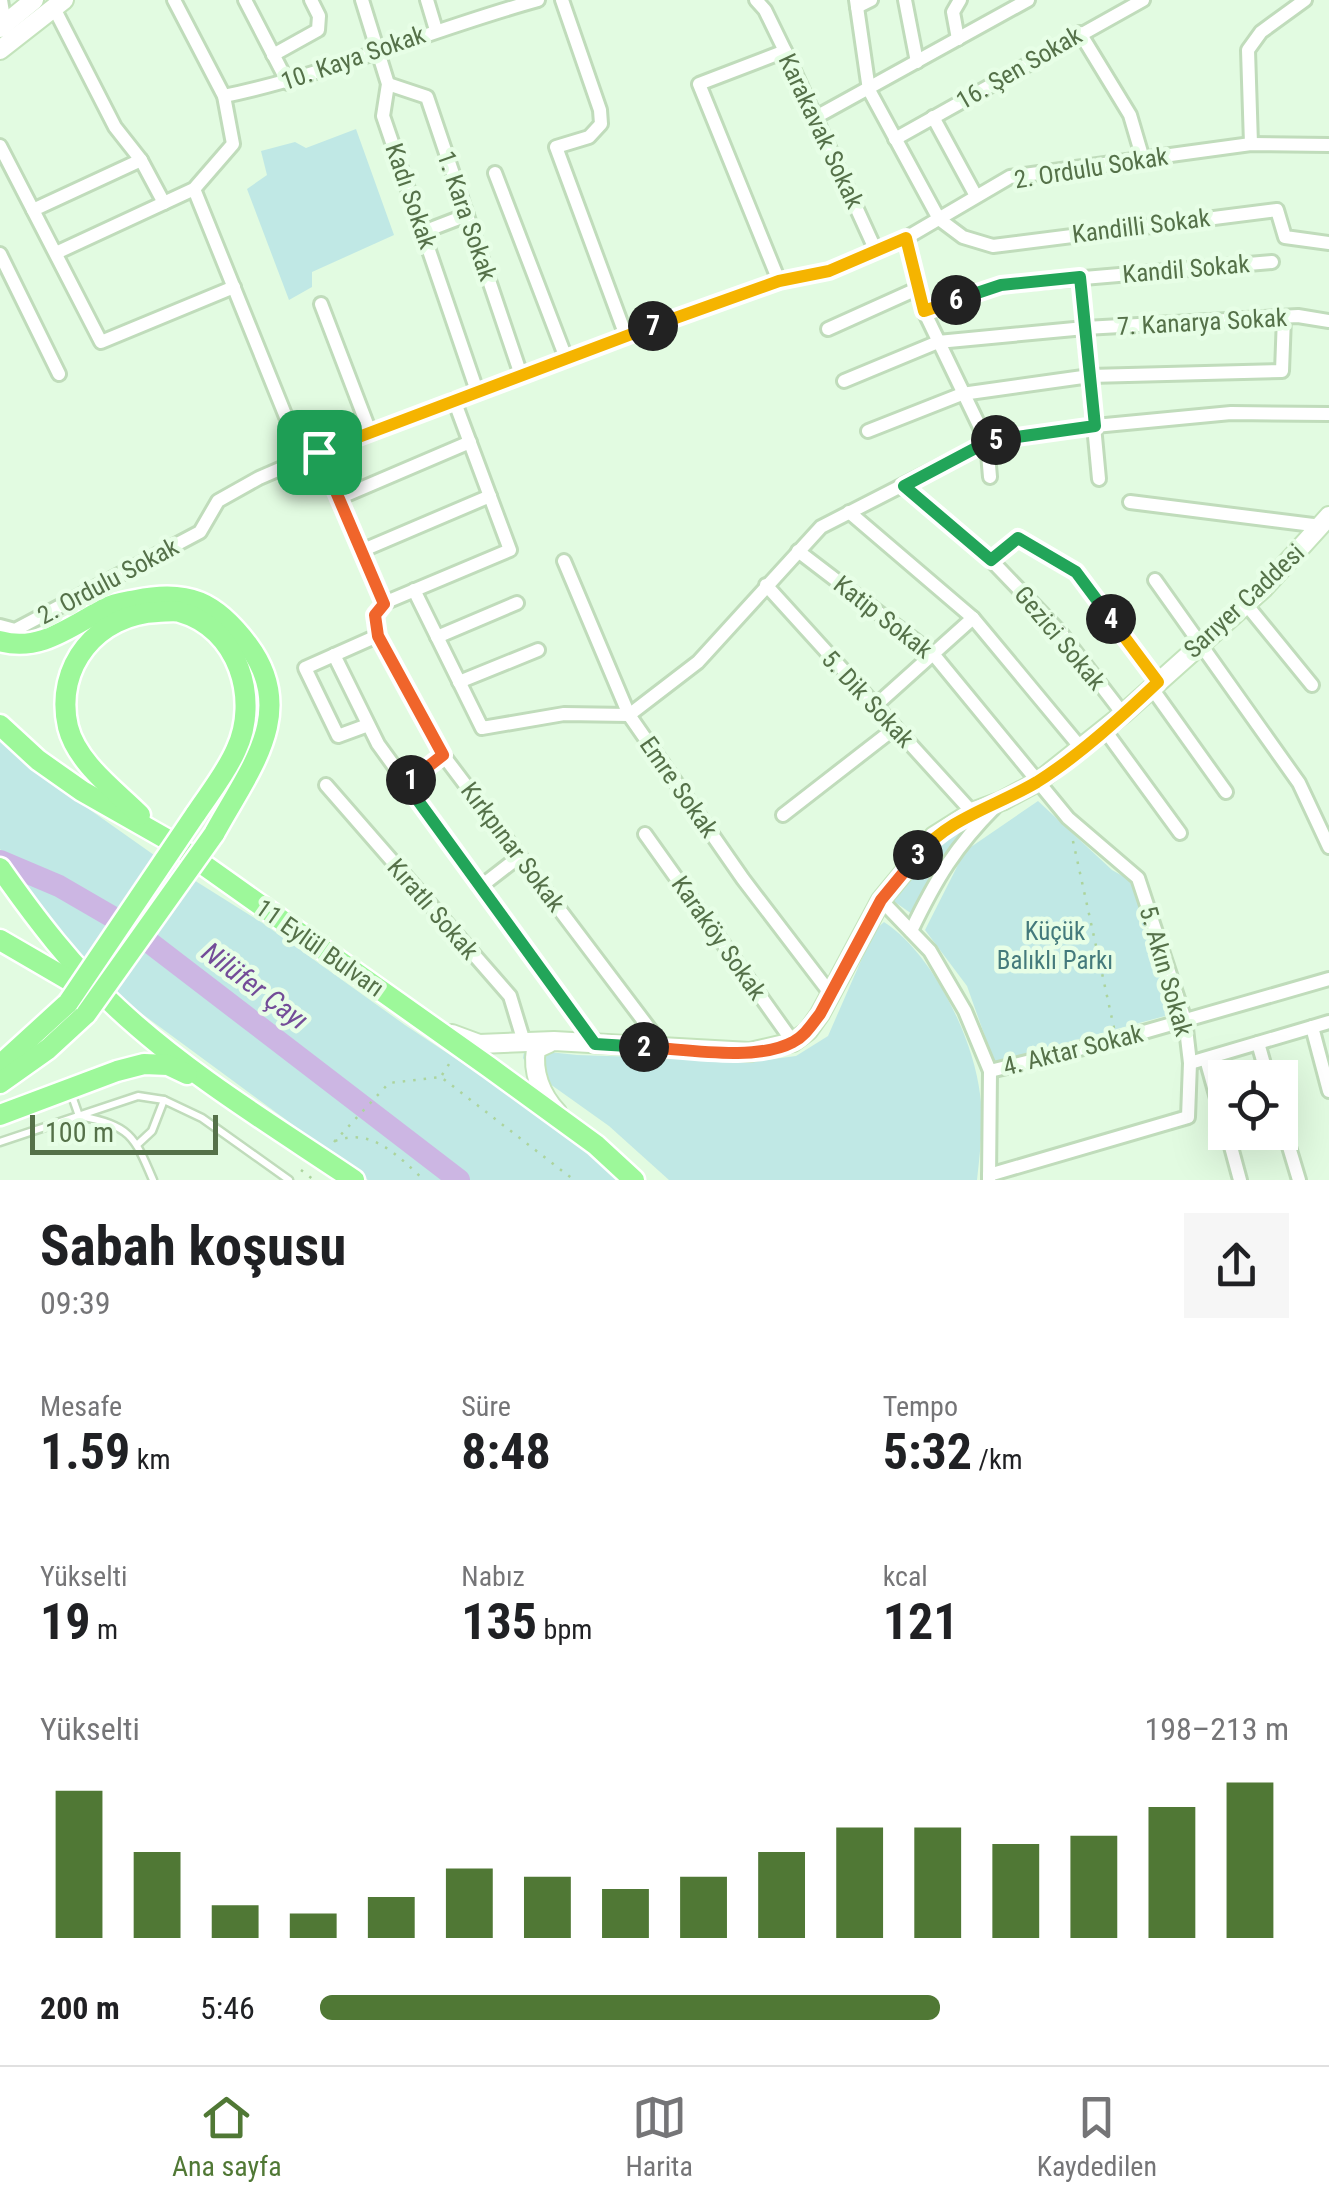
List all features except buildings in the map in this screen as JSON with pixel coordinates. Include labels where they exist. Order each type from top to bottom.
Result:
[{"type":"main road","points":[[0,641],[18,646],[53,638],[111,606],[158,595],[183,596],[206,604],[232,624],[256,656],[270,689],[272,715],[262,746],[214,834],[48,1049],[0,1083]]},
{"type":"main road","points":[[0,1065],[77,1009],[237,749],[246,708],[241,665],[215,631],[179,611],[138,613],[103,627],[77,655],[65,694],[68,729],[87,763],[163,838]]},
{"type":"main road","name":"11 Eylül Bulvarı","points":[[0,725],[67,781],[163,838],[424,1021],[592,1142],[634,1180]]},
{"type":"main road","points":[[0,868],[26,906],[118,1009]]},
{"type":"main road","points":[[0,940],[118,1009],[217,1088],[354,1180]]},
{"type":"main road","points":[[0,1115],[144,1064],[168,1066],[217,1088]]},
{"type":"street","points":[[1,0],[2,27]]},
{"type":"street","points":[[2,27],[34,0]]},
{"type":"street","points":[[56,253],[194,189],[233,144],[224,96],[174,0]]},
{"type":"street","points":[[245,0],[288,83]]},
{"type":"street","points":[[273,54],[318,30],[319,16],[311,0]]},
{"type":"street","name":"Kadı Sokak","points":[[362,0],[388,84],[383,116],[477,391]]},
{"type":"street","points":[[427,0],[436,30]]},
{"type":"street","name":"10. Kaya Sokak","points":[[224,96],[288,83],[501,5],[538,0]]},
{"type":"street","points":[[562,0],[600,110],[601,124],[589,137],[556,148],[626,336]]},
{"type":"street","points":[[871,0],[857,3],[869,90],[939,220]]},
{"type":"street","points":[[905,0],[917,62]]},
{"type":"street","points":[[958,39],[953,12],[960,0]]},
{"type":"street","points":[[816,116],[1028,0]]},
{"type":"street","name":"16. Şen Sokak","points":[[895,139],[1126,4],[1144,0]]},
{"type":"street","points":[[1251,144],[1248,50],[1261,32],[1305,0]]},
{"type":"street","points":[[0,50],[59,4],[115,127],[141,160],[164,203]]},
{"type":"street","name":"Karakavak Sokak","points":[[761,5],[876,251]]},
{"type":"street","points":[[1080,33],[1130,115],[1143,159]]},
{"type":"street","points":[[779,281],[700,84],[785,50]]},
{"type":"street","name":"1. Kara Sokak","points":[[388,84],[427,98],[521,375]]},
{"type":"street","points":[[933,117],[976,196]]},
{"type":"street","name":"2. Ordulu Sokak","points":[[0,626],[14,630],[200,532],[218,501],[303,459],[779,281],[829,271],[906,238],[1010,177],[1251,144],[1329,145]]},
{"type":"street","points":[[0,146],[101,342],[234,287]]},
{"type":"street","points":[[33,210],[141,160]]},
{"type":"street","points":[[495,172],[566,358]]},
{"type":"street","points":[[194,189],[303,459]]},
{"type":"street","name":"Kandilli Sokak","points":[[939,220],[962,237],[993,246],[1277,210],[1284,237],[1329,244]]},
{"type":"street","points":[[423,232],[467,215]]},
{"type":"street","points":[[906,238],[924,311],[987,442],[990,477]]},
{"type":"street","points":[[0,254],[59,374]]},
{"type":"street","name":"Kandil Sokak","points":[[924,311],[1001,285],[1272,262]]},
{"type":"street","points":[[1080,277],[1100,479]]},
{"type":"street","points":[[828,329],[919,288]]},
{"type":"street","points":[[321,304],[370,432]]},
{"type":"street","points":[[868,431],[962,394],[1090,376],[1282,371],[1284,317]]},
{"type":"street","name":"7. Kanarya Sokak","points":[[844,381],[938,342],[1085,328],[1284,317],[1329,321]]},
{"type":"street","points":[[368,725],[338,736],[306,668],[378,636],[375,615],[384,604],[510,550],[454,400]]},
{"type":"street","points":[[414,590],[482,728],[564,714],[628,715],[698,662],[821,527],[987,442],[1095,426],[1232,413],[1329,414]]},
{"type":"street","points":[[339,498],[470,442]]},
{"type":"street","points":[[319,452],[384,604]]},
{"type":"street","name":"Gezici Sokak","points":[[904,486],[991,560],[1060,632],[1123,714]]},
{"type":"street","points":[[361,551],[490,496]]},
{"type":"street","points":[[1130,502],[1325,521]]},
{"type":"street","points":[[849,512],[973,618],[1081,748]]},
{"type":"street","name":"Sarıyer Caddesi","points":[[794,1042],[808,1031],[881,900],[934,836],[972,812],[1039,781],[1081,748],[1245,603],[1325,521]]},
{"type":"street","points":[[991,560],[1018,538],[1076,572],[1226,792]]},
{"type":"street","name":"Katip Sokak","points":[[798,550],[934,655],[1039,781]]},
{"type":"street","name":"Emre Sokak","points":[[564,561],[628,715],[743,879],[830,994]]},
{"type":"street","points":[[1155,580],[1299,784],[1329,847]]},
{"type":"street","name":"5. Dik Sokak","points":[[766,585],[972,812]]},
{"type":"street","points":[[437,637],[517,603]]},
{"type":"street","points":[[1245,603],[1312,685]]},
{"type":"street","points":[[875,706],[973,618]]},
{"type":"street","name":"Kırkpınar Sokak","points":[[378,636],[443,755],[664,1048]]},
{"type":"street","points":[[459,682],[538,650]]},
{"type":"street","points":[[334,655],[368,725],[406,784],[595,1044]]},
{"type":"street","points":[[783,815],[895,728]]},
{"type":"street","points":[[1104,729],[1180,833]]},
{"type":"street","points":[[406,784],[443,755]]},
{"type":"street","name":"5. Akın Sokak","points":[[989,1178],[1188,1117],[1190,1063],[1185,1020],[1138,878],[1068,818],[1039,781]]},
{"type":"street","name":"Kıratlı Sokak","points":[[326,785],[510,996],[524,1042]]},
{"type":"street","points":[[911,931],[941,870],[971,831],[1002,801]]},
{"type":"street","name":"Karaköy Sokak","points":[[645,834],[794,1042]]},
{"type":"street","points":[[480,887],[520,856]]},
{"type":"street","points":[[881,900],[930,951],[965,1011],[990,1071],[989,1178]]},
{"type":"street","name":"4. Aktar Sokak","points":[[990,1071],[1116,1040],[1329,979]]},
{"type":"street","points":[[424,1021],[471,1042],[750,1052],[794,1042]]},
{"type":"street","points":[[1190,1063],[1329,1022]]},
{"type":"street","points":[[1312,1027],[1329,1091]]},
{"type":"street","points":[[554,1042],[536,1049],[537,1078],[553,1108],[592,1142]]},
{"type":"street","points":[[1258,1043],[1263,1060]]},
{"type":"street","points":[[1206,1058],[1208,1065]]},
{"type":"street","points":[[1232,1150],[1240,1180]]},
{"type":"street","points":[[1290,1150],[1299,1180]]},
{"type":"lane","points":[[70,1090],[79,1116]]},
{"type":"lane","points":[[0,1142],[138,1096],[164,1100],[202,1118],[289,1180]]},
{"type":"lane","points":[[138,1144],[152,1131],[164,1100]]},
{"type":"lane","points":[[79,1116],[114,1123],[138,1144],[153,1180]]},
{"type":"path","points":[[1068,818],[1116,1040]]},
{"type":"path","points":[[441,1077],[452,1059]]},
{"type":"path","points":[[424,1180],[375,1139],[349,1136],[334,1142],[389,1083],[441,1077],[574,1180]]},
{"type":"path","points":[[302,1170],[314,1180]]},
{"type":"green space","points":[[356,129],[394,235],[312,272],[312,287],[289,300],[247,189],[267,175],[261,151],[295,142],[306,148]]},
{"type":"green space","points":[[0,739],[52,783],[154,855],[264,924],[405,1025],[584,1144],[622,1180],[368,1180],[130,1005],[65,939],[0,849]]},
{"type":"green space","name":"Küçük Balıklı Parkı","points":[[1038,801],[1112,870],[1135,883],[1180,1012],[994,1062],[967,986],[925,930],[965,851]]},
{"type":"green space","points":[[967,822],[971,824],[938,865],[912,914],[892,900],[933,850]]},
{"type":"green space","points":[[884,922],[919,954],[934,975],[969,1048],[981,1105],[977,1180],[669,1180],[609,1126],[529,1069],[523,1058],[524,1052],[530,1050],[759,1061],[796,1056],[828,1036],[874,931]]},
{"type":"waterway","name":"Nilüfer Çayı","points":[[0,861],[59,886],[128,926],[459,1180]]},
{"type":"route","points":[[906,238],[924,311],[1001,285],[1080,277],[1095,426],[987,442],[904,486],[991,560],[1018,538],[1076,572],[1158,682],[1039,781],[972,812],[934,836],[881,900],[820,1014],[794,1042],[750,1052],[595,1044],[406,784],[443,755],[378,636],[375,615],[384,604],[319,452],[779,281],[829,271],[906,238]]}]
